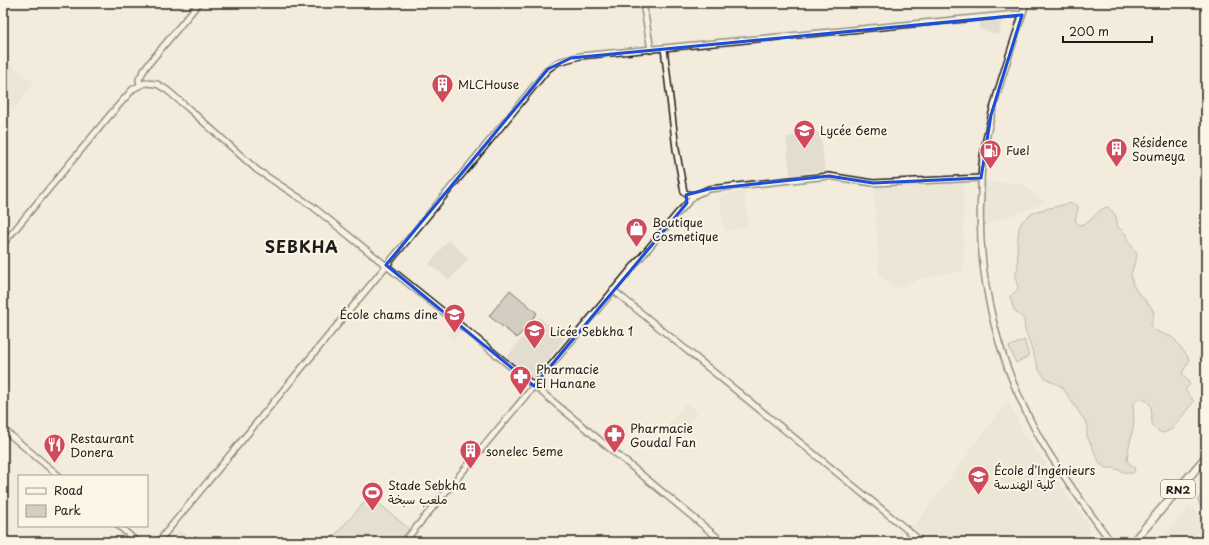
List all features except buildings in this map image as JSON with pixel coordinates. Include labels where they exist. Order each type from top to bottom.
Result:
[{"type":"highway","name":"RN2","points":[[1133,541],[1206,458]]},
{"type":"street","points":[[140,85],[140,75],[199,3]]},
{"type":"street","points":[[643,3],[651,50]]},
{"type":"street","points":[[1026,3],[991,115],[983,157],[981,178],[980,237],[983,266],[989,301],[1004,358],[1022,404],[1042,442],[1063,475],[1111,542]]},
{"type":"street","points":[[158,542],[482,150],[514,108],[553,65],[571,58],[664,48],[992,16],[1022,15]]},
{"type":"street","points":[[664,48],[676,150],[687,203]]},
{"type":"street","points":[[3,244],[133,89],[140,85],[153,83],[162,86],[257,170],[312,206],[476,338],[724,542]]},
{"type":"street","points":[[404,542],[613,290],[695,195],[709,189],[822,176],[877,183],[981,178]]},
{"type":"street","points":[[684,192],[695,195]]},
{"type":"street","points":[[613,290],[922,542]]},
{"type":"street","points":[[3,429],[58,475]]},
{"type":"street","points":[[120,527],[137,542]]},
{"type":"highlighted area","points":[[1022,15],[991,115],[981,178],[873,183],[829,176],[709,189],[686,195],[687,203],[534,386],[386,265],[548,69],[571,58]]},
{"type":"shaded area","points":[[1002,20],[999,35],[979,29],[980,22]]},
{"type":"shaded area","points":[[11,64],[34,83],[13,111],[3,103],[3,74]]},
{"type":"shaded area","name":"Lycée 6eme","points":[[820,132],[825,171],[790,175],[786,137]]},
{"type":"shaded area","points":[[984,181],[1023,184],[1045,203],[982,226]]},
{"type":"shaded area","points":[[963,182],[964,270],[921,279],[896,288],[894,286],[892,287],[879,275],[874,187],[889,186],[891,188],[893,186]]},
{"type":"shaded area","points":[[744,192],[749,227],[724,231],[719,196]]},
{"type":"shaded area","points":[[448,240],[469,258],[449,280],[429,264]]},
{"type":"shaded area","name":"Licée Sebkha 1","points":[[539,317],[565,338],[533,379],[507,357]]},
{"type":"shaded area","name":"École chams dine","points":[[455,328],[460,331],[454,341],[448,337]]},
{"type":"shaded area","name":"École d'Ingénieurs كلية الهندسة","points":[[1008,400],[1025,435],[1088,524],[1090,542],[931,542],[913,527]]},
{"type":"shaded area","points":[[686,403],[698,413],[679,435],[667,425]]},
{"type":"shaded area","points":[[1190,504],[1206,525],[1206,542],[1159,542]]},
{"type":"shaded area","points":[[178,529],[194,542],[168,542]]},
{"type":"green space","points":[[1071,203],[1078,206],[1075,219],[1079,225],[1088,222],[1100,211],[1108,207],[1116,216],[1118,227],[1127,235],[1128,241],[1136,252],[1137,256],[1131,274],[1133,285],[1152,308],[1154,313],[1151,324],[1152,327],[1156,331],[1172,337],[1188,357],[1189,361],[1182,373],[1190,384],[1185,390],[1194,401],[1172,429],[1164,433],[1154,428],[1152,424],[1150,405],[1147,401],[1139,400],[1133,404],[1134,423],[1127,461],[1134,467],[1135,470],[1133,473],[1114,468],[1106,468],[1100,464],[1087,436],[1087,424],[1062,387],[1045,378],[1039,370],[1025,330],[1024,319],[1014,310],[1010,297],[1018,288],[1015,276],[1018,267],[1017,245],[1019,228],[1022,222],[1028,216],[1037,211]]},
{"type":"green space","points":[[510,290],[537,313],[517,338],[489,316]]},
{"type":"green space","points":[[1024,340],[1029,356],[1016,363],[1009,347]]},
{"type":"green space","points":[[1206,489],[1206,514],[1197,500]]},
{"type":"green space","name":"Stade Sebkha ملعب سبخة","points":[[370,496],[409,529],[398,542],[329,542]]},
{"type":"waterway","points":[[853,8],[858,3]]},
{"type":"place","name":"MLCHouse","points":[[443,104]]},
{"type":"place","name":"Lycée 6eme","points":[[805,150]]},
{"type":"place","name":"Résidence Soumeya","points":[[1116,168]]},
{"type":"place","name":"Fuel","points":[[990,170]]},
{"type":"place","name":"Boutique Cosmetique","points":[[636,248]]},
{"type":"place","name":"École chams dine","points":[[454,334]]},
{"type":"place","name":"Licée Sebkha 1","points":[[534,350]]},
{"type":"place","name":"Pharmacie El Hanane","points":[[521,396]]},
{"type":"place","name":"Pharmacie Goudal Fan","points":[[614,454]]},
{"type":"place","name":"Restaurant Donera","points":[[54,464]]},
{"type":"place","name":"sonelec 5eme","points":[[471,470]]},
{"type":"place","name":"École d'Ingénieurs كلية الهندسة","points":[[978,496]]},
{"type":"place","name":"Stade Sebkha ملعب سبخة","points":[[372,512]]},
{"type":"district","name":"SEBKHA","points":[[302,246]]}]
